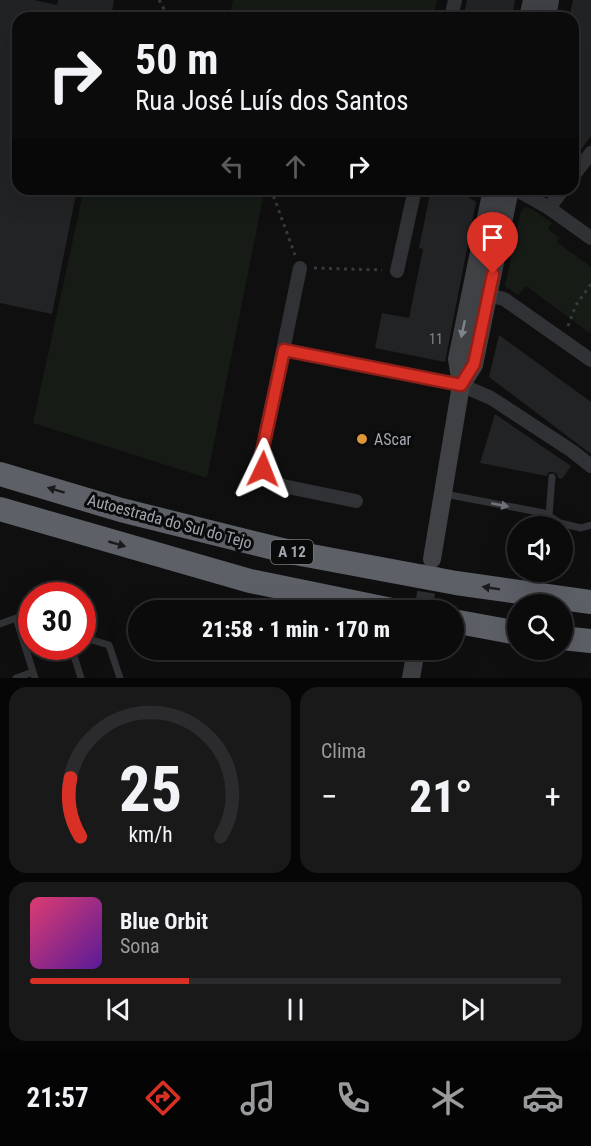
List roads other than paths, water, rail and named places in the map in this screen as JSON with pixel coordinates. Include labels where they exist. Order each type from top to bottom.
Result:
[{"type":"highway","name":"Autoestrada do Sul do Tejo","points":[[0,474],[121,510],[290,552],[456,583],[591,602]]},
{"type":"highway","name":"A 12","points":[[0,509],[250,582],[341,600]]},
{"type":"highway","points":[[464,623],[507,631]]},
{"type":"highway","points":[[573,639],[591,641]]},
{"type":"main road","points":[[432,559],[461,385],[457,359],[491,195]]},
{"type":"main road","points":[[461,385],[474,364],[512,195]]},
{"type":"main road","points":[[411,678],[414,660]]},
{"type":"street","points":[[579,168],[591,153]]},
{"type":"street","points":[[397,271],[414,195]]},
{"type":"street","points":[[524,195],[549,208],[591,238]]},
{"type":"street","points":[[549,208],[559,195]]},
{"type":"street","points":[[300,268],[262,452],[263,469],[273,481],[283,486],[356,501]]},
{"type":"street","points":[[488,295],[504,300],[591,360]]},
{"type":"street","points":[[284,350],[461,385],[491,398],[591,466]]},
{"type":"lane","points":[[443,494],[544,513],[549,516],[552,477]]},
{"type":"lane","points":[[581,528],[591,525]]},
{"type":"lane","points":[[573,526],[591,530]]},
{"type":"lane","points":[[0,624],[16,618],[34,675],[16,678]]},
{"type":"lane","points":[[96,641],[109,645],[120,678]]},
{"type":"lane","points":[[75,660],[81,678]]},
{"type":"tunnel","points":[[425,600],[431,565]]},
{"type":"place","name":"AScar","points":[[362,439]]}]
